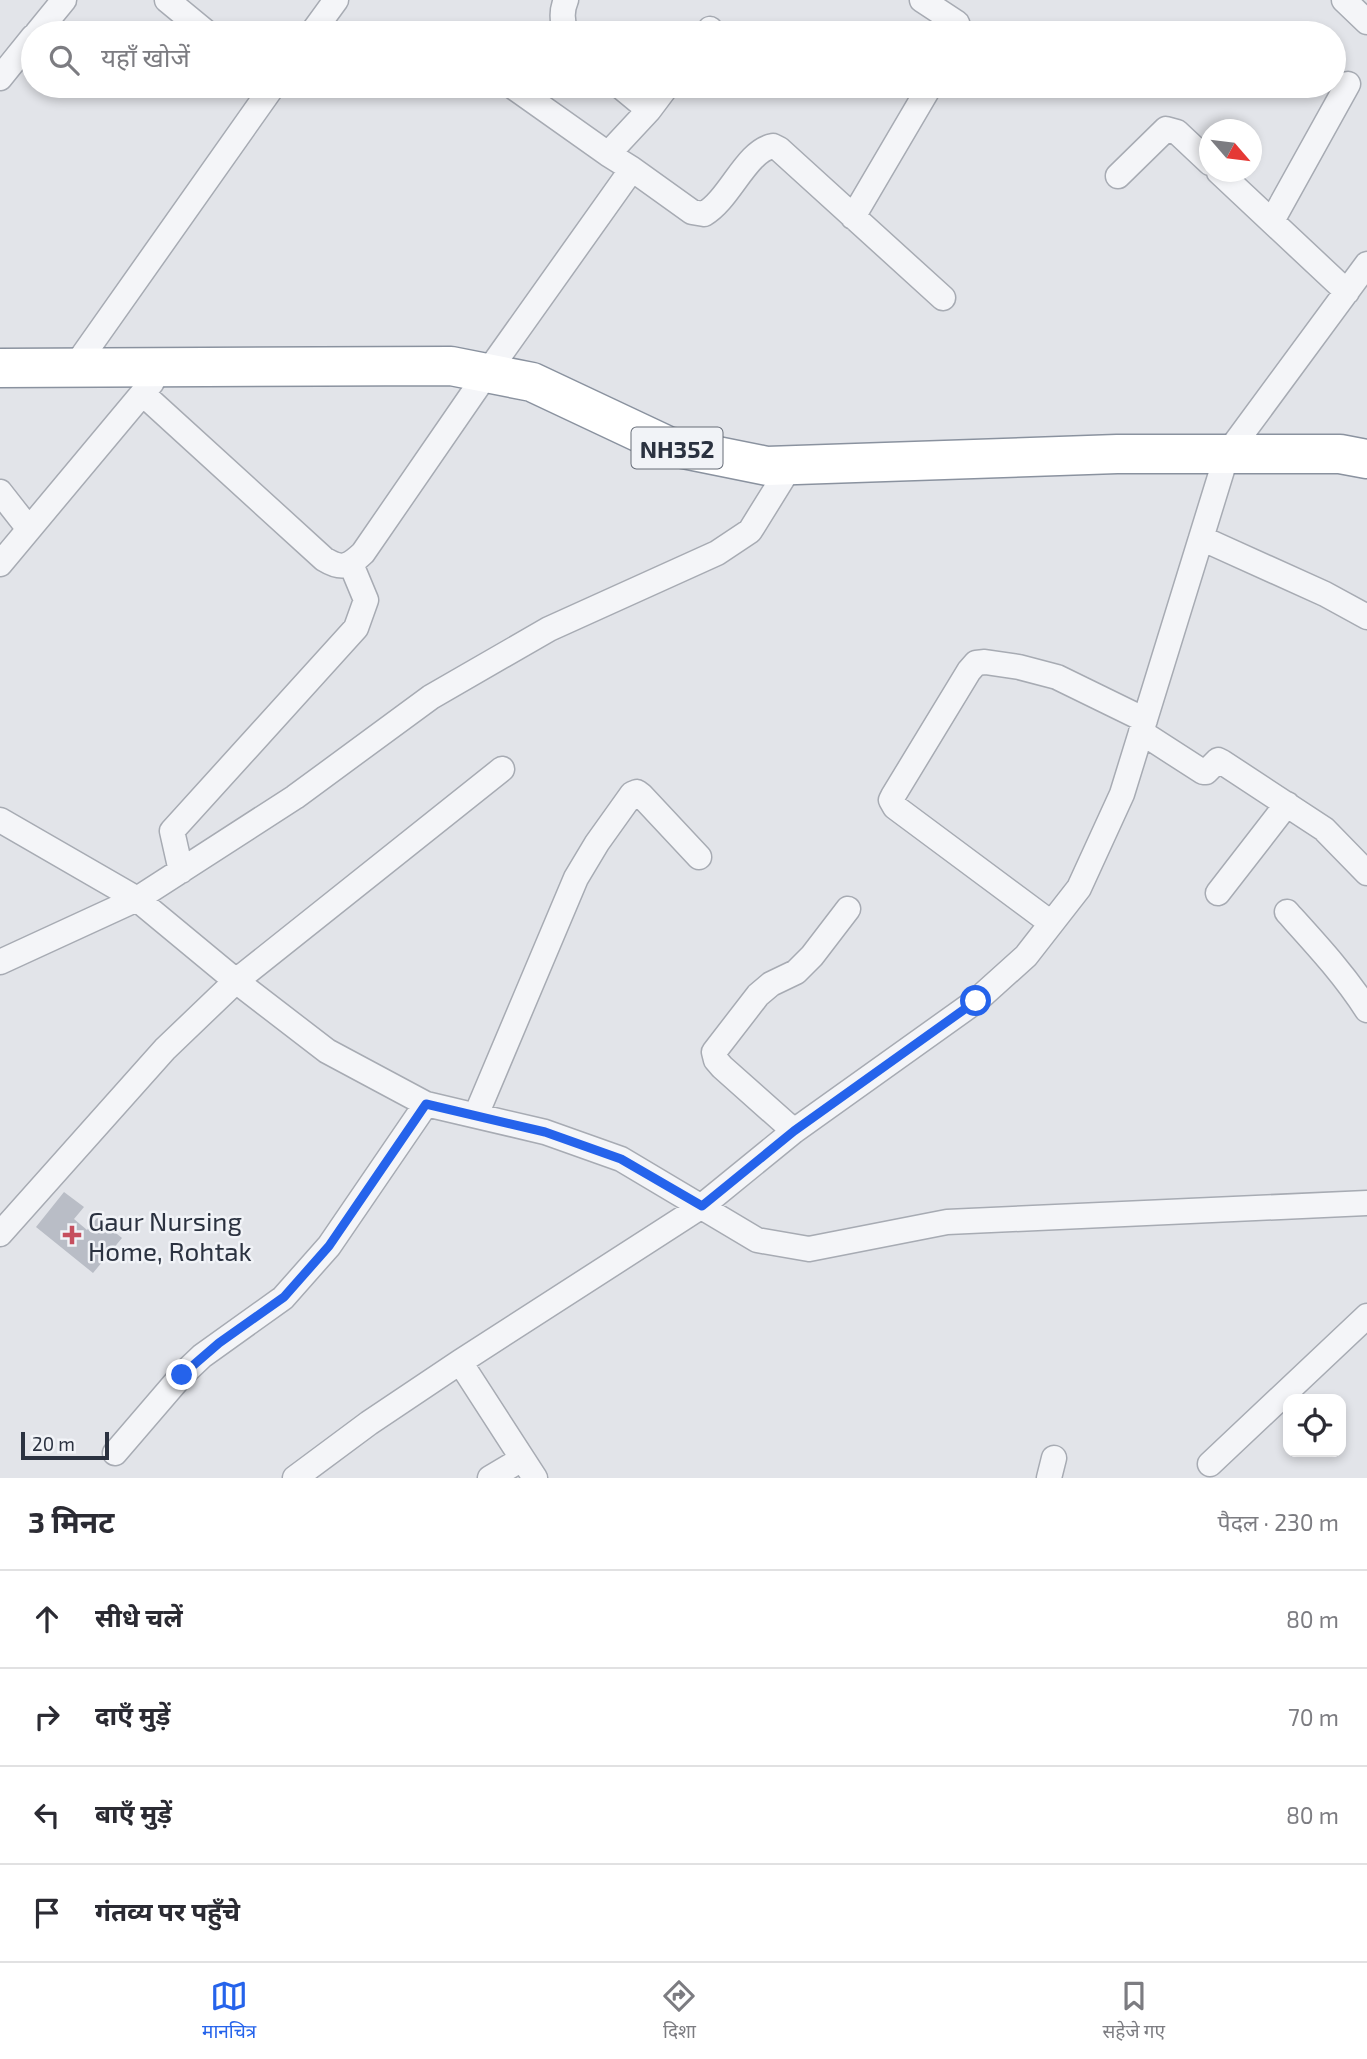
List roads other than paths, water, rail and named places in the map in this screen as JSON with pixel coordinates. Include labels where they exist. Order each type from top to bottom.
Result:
[{"type":"highway","name":"NH352","points":[[0,368],[74,368],[154,380],[451,366],[532,382],[668,446],[767,466],[1117,454],[1340,454],[1367,459]]},
{"type":"street","points":[[47,21],[64,0]]},
{"type":"street","points":[[167,0],[192,21]]},
{"type":"street","points":[[321,21],[336,0]]},
{"type":"street","points":[[563,21],[566,0]]},
{"type":"street","points":[[1344,0],[1367,22]]},
{"type":"street","points":[[930,2],[954,21]]},
{"type":"street","points":[[0,78],[21,52]]},
{"type":"street","points":[[1346,88],[1348,84]]},
{"type":"street","points":[[74,368],[264,98]]},
{"type":"street","points":[[529,98],[692,212],[704,214],[719,203],[760,151],[773,146],[943,298]]},
{"type":"street","points":[[634,98],[649,110]]},
{"type":"street","points":[[608,154],[658,98]]},
{"type":"street","points":[[853,216],[923,98]]},
{"type":"street","points":[[1272,221],[1340,98]]},
{"type":"street","points":[[1118,176],[1166,129],[1177,132],[1199,153]]},
{"type":"street","points":[[0,564],[154,380],[324,559],[337,566],[351,564],[363,553],[632,169]]},
{"type":"street","points":[[1230,182],[1347,292]]},
{"type":"street","points":[[295,1478],[369,1423],[460,1362],[702,1206],[794,1131],[976,1001],[1026,956],[1079,887],[1122,794],[1227,454],[1367,264]]},
{"type":"street","points":[[0,962],[137,899],[295,797],[430,697],[548,629],[717,553],[750,531],[792,465]]},
{"type":"street","points":[[0,492],[29,529]]},
{"type":"street","points":[[1202,538],[1325,594],[1367,617]]},
{"type":"street","points":[[181,871],[172,831],[356,628],[366,600],[351,564]]},
{"type":"street","points":[[1051,923],[895,807],[891,800],[976,663],[1018,667],[1057,677],[1143,726],[1203,772],[1214,762],[1222,762],[1324,829],[1367,873]]},
{"type":"street","points":[[0,1234],[165,1049],[236,981],[502,769]]},
{"type":"street","points":[[476,1115],[576,878],[632,794],[637,792],[642,795],[699,857]]},
{"type":"street","points":[[1218,893],[1287,804]]},
{"type":"street","points":[[0,820],[137,899],[236,981],[327,1051],[426,1104],[545,1132],[621,1159],[757,1240],[809,1250],[947,1222],[1367,1203]]},
{"type":"street","points":[[794,1131],[722,1067],[714,1052],[758,995],[771,984],[796,972],[812,956],[848,909]]},
{"type":"street","points":[[1287,912],[1341,972],[1367,1010]]},
{"type":"street","points":[[115,1453],[182,1375],[202,1356],[284,1297],[329,1246],[426,1104]]},
{"type":"street","points":[[1210,1464],[1367,1316]]},
{"type":"street","points":[[460,1362],[529,1468],[490,1478]]},
{"type":"place","name":"Gaur Nursing Home, Rohtak","points":[[72,1235]]}]
